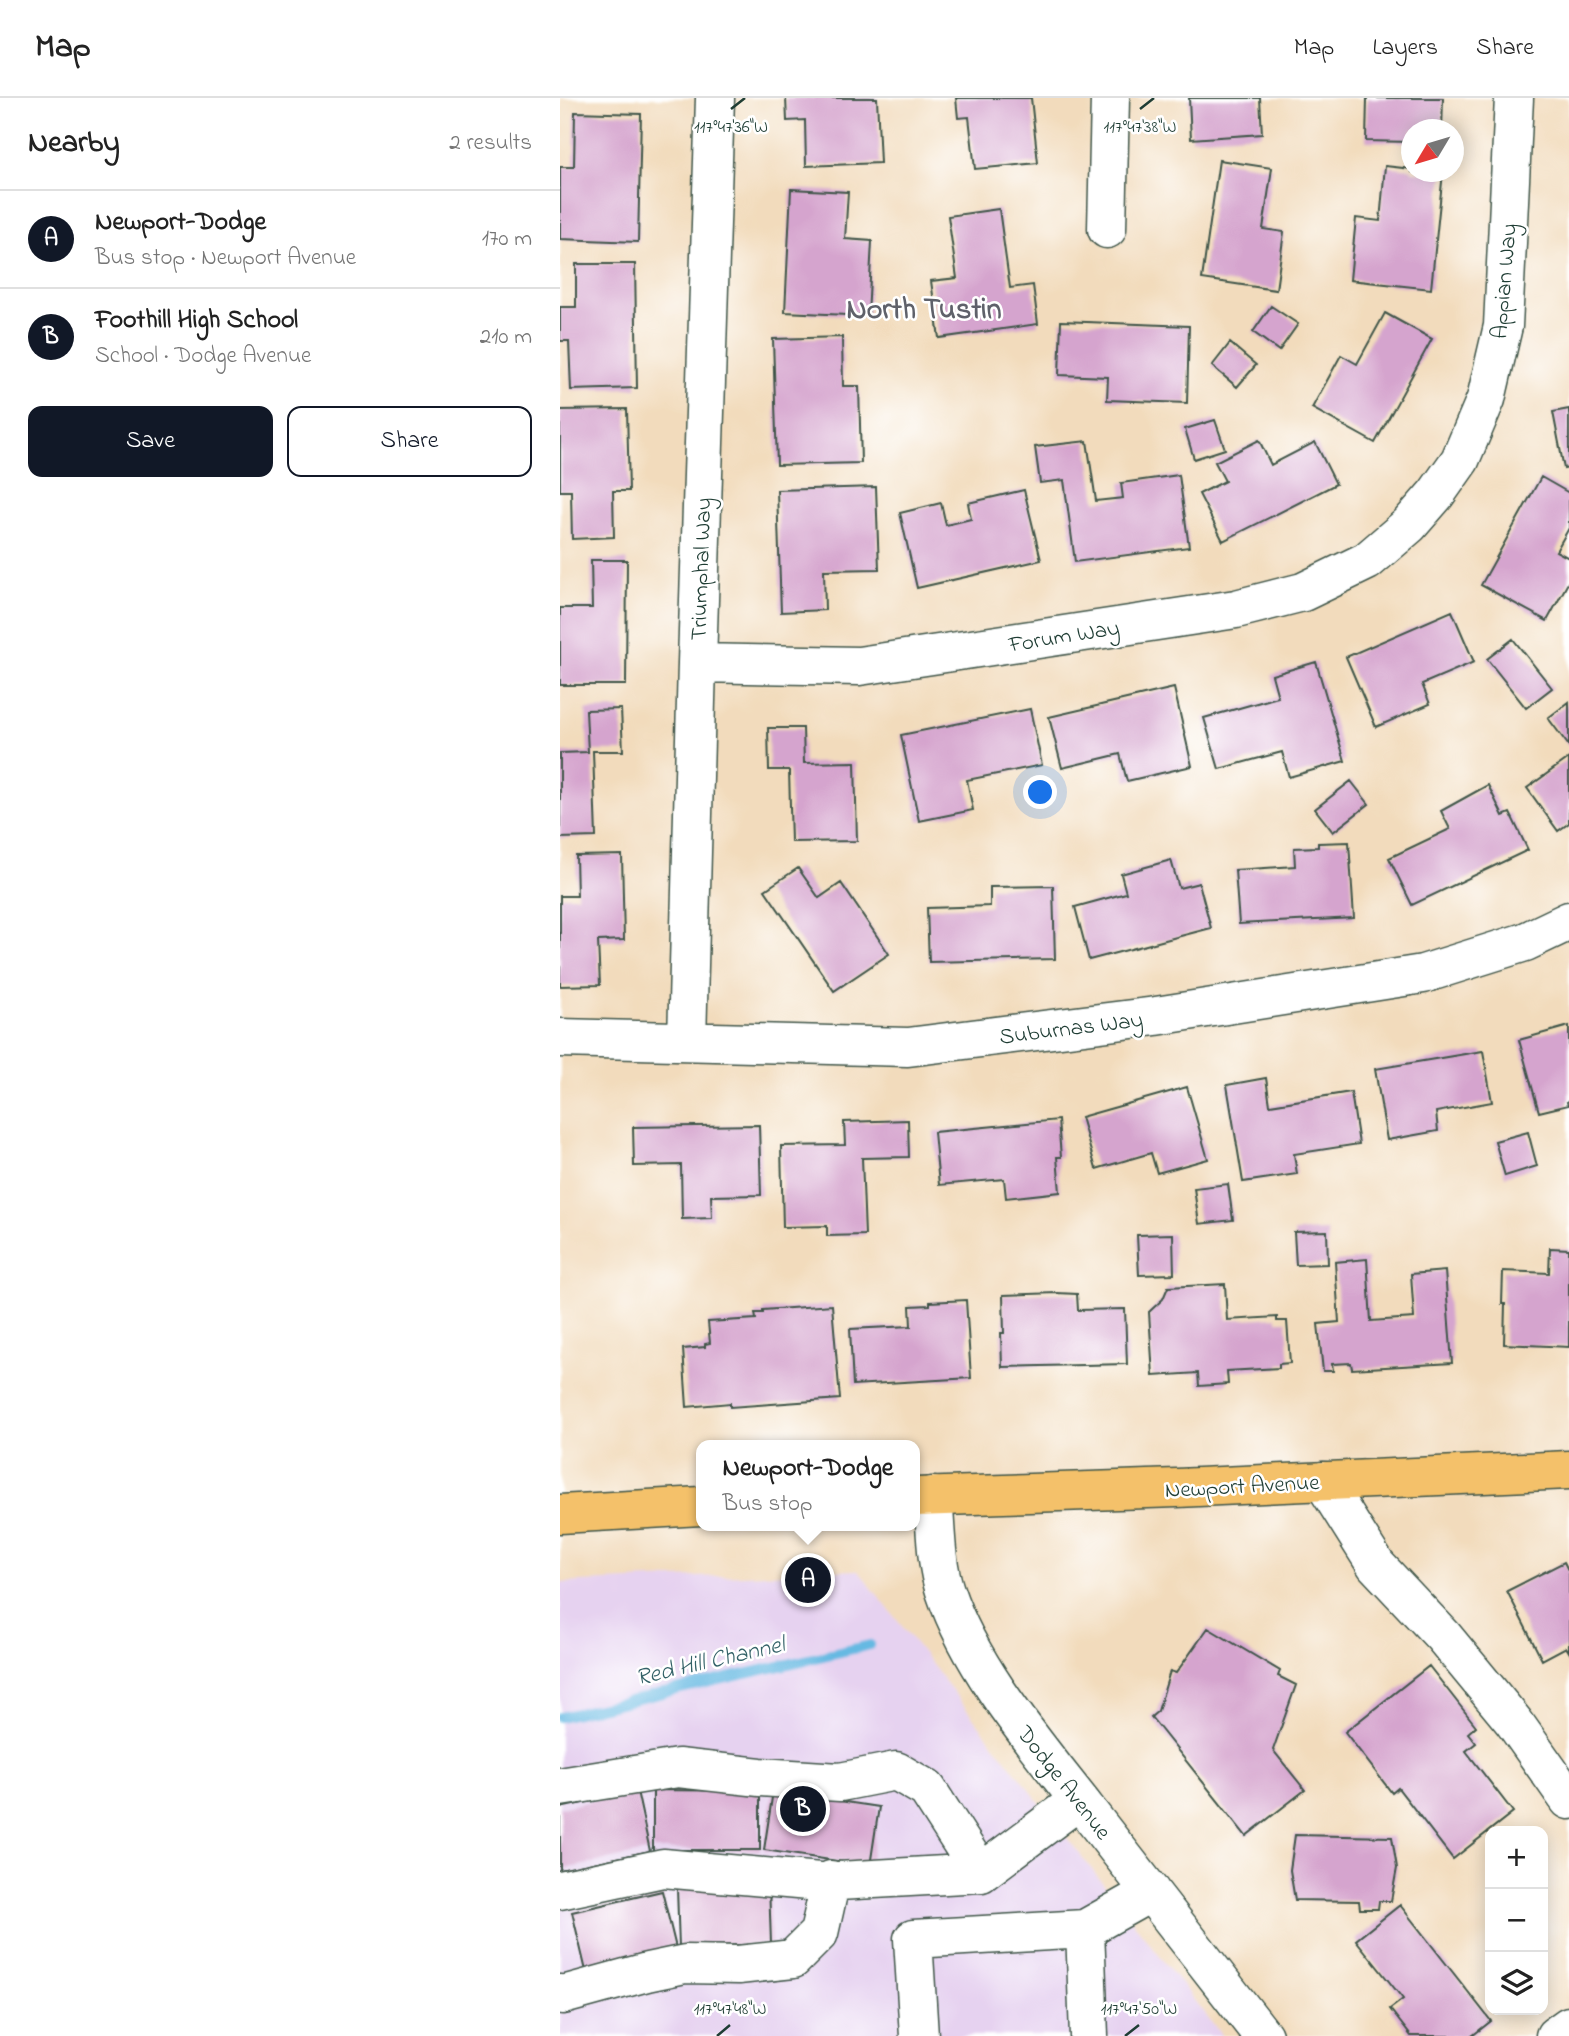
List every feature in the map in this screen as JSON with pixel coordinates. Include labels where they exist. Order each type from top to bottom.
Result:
[{"type":"main road","name":"Newport Avenue","points":[[924,1496],[1569,1470]]},
{"type":"main road","points":[[560,1514],[696,1506]]},
{"type":"street","name":"Triumphal Way","points":[[687,1041],[696,663],[715,98]]},
{"type":"street","points":[[1107,229],[1110,98]]},
{"type":"street","name":"Appian Way","points":[[1409,525],[1436,494],[1460,460],[1486,399],[1503,326],[1514,98]]},
{"type":"street","name":"Forum Way","points":[[696,663],[859,667],[1236,609],[1303,592],[1367,561],[1409,525]]},
{"type":"street","name":"Suburnas Way","points":[[560,1038],[908,1047],[1118,1021],[1423,974],[1525,942],[1569,921]]},
{"type":"street","points":[[1324,1481],[1376,1565],[1443,1636],[1514,1721],[1569,1800]]},
{"type":"street","name":"Dodge Avenue","points":[[924,1496],[941,1574],[953,1610],[980,1663],[1007,1707],[1263,2036]]},
{"type":"street","points":[[560,1787],[678,1768],[840,1782],[896,1771],[926,1789],[981,1872]]},
{"type":"street","points":[[560,1890],[663,1868],[820,1882],[981,1872],[1079,1800]]},
{"type":"street","points":[[560,1993],[563,1995],[685,1964],[738,1965],[793,1959],[818,1933],[831,1881]]},
{"type":"street","points":[[919,2036],[913,1939],[1085,1929],[1151,1892]]},
{"type":"street","points":[[1085,1929],[1089,2036]]},
{"type":"street","points":[[1555,2036],[1569,2025]]},
{"type":"shaded area","points":[[858,1570],[1222,2036],[560,2036],[560,1583]]},
{"type":"building","points":[[786,98],[877,98],[880,163],[806,166],[805,120],[787,121]]},
{"type":"building","points":[[956,98],[1031,98],[1038,163],[975,169],[969,117],[958,118]]},
{"type":"building","points":[[1189,98],[1260,98],[1262,134],[1191,139]]},
{"type":"building","points":[[1367,98],[1443,98],[1442,119],[1401,119],[1401,142],[1366,141]]},
{"type":"building","points":[[575,112],[641,114],[638,242],[560,239],[560,167],[574,167]]},
{"type":"building","points":[[1219,160],[1272,168],[1263,229],[1284,232],[1276,290],[1202,279]]},
{"type":"building","points":[[1385,166],[1401,168],[1401,182],[1442,182],[1431,289],[1350,280],[1356,218],[1380,221]]},
{"type":"building","points":[[791,189],[848,192],[845,239],[872,241],[868,316],[785,312]]},
{"type":"building","points":[[999,209],[1010,288],[1033,285],[1038,324],[939,338],[931,281],[957,278],[948,216]]},
{"type":"building","points":[[576,264],[635,264],[637,388],[571,390],[569,341],[560,341],[560,307],[576,307]]},
{"type":"building","points":[[1271,306],[1298,324],[1279,351],[1253,332]]},
{"type":"building","points":[[1385,313],[1432,339],[1375,443],[1312,408],[1341,355],[1357,364]]},
{"type":"building","points":[[1061,321],[1189,326],[1187,403],[1107,400],[1108,377],[1059,375]]},
{"type":"building","points":[[842,337],[843,386],[859,386],[861,463],[777,465],[773,339]]},
{"type":"building","points":[[1230,343],[1256,365],[1237,387],[1212,366]]},
{"type":"building","points":[[627,409],[629,491],[613,491],[614,537],[572,539],[571,491],[560,491],[560,410]]},
{"type":"building","points":[[1569,409],[1569,468],[1564,469],[1553,412]]},
{"type":"building","points":[[1215,420],[1225,449],[1194,459],[1185,429]]},
{"type":"building","points":[[1259,440],[1271,465],[1315,442],[1336,484],[1223,541],[1199,494],[1225,481],[1215,462]]},
{"type":"building","points":[[1087,441],[1096,501],[1123,498],[1121,483],[1179,475],[1189,547],[1075,562],[1064,480],[1040,483],[1035,447]]},
{"type":"building","points":[[1541,477],[1569,493],[1569,528],[1556,551],[1569,558],[1569,581],[1547,621],[1481,585]]},
{"type":"building","points":[[876,487],[879,569],[824,570],[825,610],[781,612],[777,490]]},
{"type":"building","points":[[1024,490],[1041,560],[917,588],[900,513],[941,503],[946,525],[971,519],[968,503]]},
{"type":"building","points":[[591,560],[627,560],[626,685],[560,685],[560,608],[592,608]]},
{"type":"building","points":[[1452,611],[1474,662],[1422,684],[1430,704],[1376,727],[1346,657]]},
{"type":"building","points":[[1513,639],[1552,688],[1526,708],[1487,659]]},
{"type":"building","points":[[1316,662],[1345,761],[1289,777],[1282,752],[1219,769],[1204,718],[1278,697],[1272,675]]},
{"type":"building","points":[[1174,688],[1192,766],[1127,781],[1120,754],[1062,768],[1049,717]]},
{"type":"building","points":[[1569,702],[1569,746],[1548,718]]},
{"type":"building","points":[[621,709],[623,751],[593,751],[596,837],[560,838],[560,753],[588,752],[586,710]]},
{"type":"building","points":[[1030,709],[1042,765],[967,780],[973,810],[919,821],[901,735]]},
{"type":"building","points":[[768,728],[803,728],[804,763],[855,762],[857,841],[791,842],[789,770],[769,770]]},
{"type":"building","points":[[1569,758],[1569,823],[1558,831],[1527,788]]},
{"type":"building","points":[[1351,781],[1369,804],[1333,832],[1315,809]]},
{"type":"building","points":[[1488,785],[1503,816],[1510,813],[1528,850],[1412,905],[1389,858],[1450,829],[1441,811]]},
{"type":"building","points":[[1349,842],[1354,918],[1239,924],[1235,870],[1295,866],[1294,848],[1318,847],[1318,843]]},
{"type":"building","points":[[622,855],[624,940],[598,941],[600,985],[560,986],[560,896],[577,896],[576,856]]},
{"type":"building","points":[[1171,860],[1179,888],[1199,883],[1211,928],[1089,960],[1075,907],[1126,893],[1121,874]]},
{"type":"building","points":[[798,868],[819,898],[841,883],[889,954],[834,991],[765,890]]},
{"type":"building","points":[[1053,886],[1055,959],[929,962],[927,908],[990,906],[990,887]]},
{"type":"building","points":[[1569,1026],[1568,1105],[1539,1112],[1519,1040]]},
{"type":"building","points":[[1483,1051],[1492,1102],[1436,1112],[1438,1131],[1387,1140],[1375,1069]]},
{"type":"building","points":[[1266,1078],[1270,1105],[1351,1092],[1359,1144],[1294,1154],[1297,1174],[1243,1182],[1227,1085]]},
{"type":"building","points":[[1187,1087],[1208,1159],[1157,1173],[1151,1153],[1096,1169],[1081,1117]]},
{"type":"building","points":[[908,1120],[909,1157],[862,1158],[865,1235],[827,1236],[827,1226],[783,1227],[781,1146],[845,1145],[844,1122]]},
{"type":"building","points":[[1058,1120],[1060,1192],[1006,1198],[1004,1179],[939,1185],[934,1132]]},
{"type":"building","points":[[759,1125],[761,1195],[711,1196],[712,1218],[682,1219],[681,1165],[634,1166],[633,1127]]},
{"type":"building","points":[[1528,1132],[1537,1166],[1505,1176],[1495,1141]]},
{"type":"building","points":[[1228,1184],[1233,1220],[1199,1224],[1194,1188]]},
{"type":"building","points":[[1327,1231],[1328,1264],[1296,1265],[1294,1232]]},
{"type":"building","points":[[1173,1234],[1174,1274],[1139,1275],[1137,1235]]},
{"type":"building","points":[[1550,1248],[1569,1249],[1569,1347],[1504,1344],[1503,1271],[1549,1273]]},
{"type":"building","points":[[1367,1259],[1371,1321],[1414,1318],[1411,1274],[1445,1271],[1452,1363],[1352,1369],[1351,1363],[1332,1364],[1333,1371],[1323,1371],[1318,1324],[1339,1322],[1335,1262]]},
{"type":"building","points":[[1225,1284],[1227,1320],[1277,1317],[1277,1321],[1287,1321],[1290,1363],[1279,1364],[1279,1368],[1227,1371],[1228,1384],[1199,1386],[1198,1373],[1153,1376],[1149,1312],[1163,1299],[1168,1287]]},
{"type":"building","points":[[1077,1294],[1078,1310],[1125,1309],[1127,1364],[1002,1367],[1003,1295]]},
{"type":"building","points":[[966,1300],[971,1378],[853,1385],[850,1329],[911,1326],[910,1306]]},
{"type":"building","points":[[832,1305],[840,1399],[730,1407],[730,1403],[687,1407],[683,1349],[705,1347],[705,1344],[710,1343],[708,1322],[756,1319],[755,1313],[763,1313],[763,1310]]},
{"type":"building","points":[[1564,1562],[1569,1572],[1569,1652],[1566,1647],[1542,1660],[1507,1591]]},
{"type":"building","points":[[1208,1628],[1280,1671],[1278,1676],[1296,1685],[1273,1750],[1305,1790],[1246,1836],[1151,1717],[1158,1711],[1170,1671],[1176,1673]]},
{"type":"building","points":[[1429,1666],[1476,1726],[1468,1733],[1476,1743],[1466,1751],[1513,1812],[1495,1826],[1485,1826],[1485,1834],[1453,1859],[1398,1788],[1392,1793],[1345,1732]]},
{"type":"building","points":[[653,1790],[760,1791],[760,1850],[653,1850]]},
{"type":"building","points":[[637,1791],[650,1851],[560,1870],[560,1808]]},
{"type":"building","points":[[773,1791],[879,1807],[870,1866],[764,1850]]},
{"type":"building","points":[[1295,1835],[1392,1837],[1397,1868],[1391,1901],[1379,1901],[1378,1909],[1360,1909],[1359,1901],[1295,1900],[1290,1870]]},
{"type":"building","points":[[769,1884],[771,1944],[679,1947],[677,1888]]},
{"type":"building","points":[[662,1891],[676,1948],[586,1971],[572,1912]]},
{"type":"building","points":[[1400,1905],[1491,2021],[1472,2036],[1411,2036],[1390,2009],[1403,1999],[1356,1940]]},
{"type":"waterway","name":"Red Hill Channel","points":[[560,1717],[870,1645]]},
{"type":"place","name":"Newport-Dodge","points":[[808,1580]]},
{"type":"place","name":"Foothill High School","points":[[803,1809]]},
{"type":"district","name":"North Tustin","points":[[924,308]]}]
